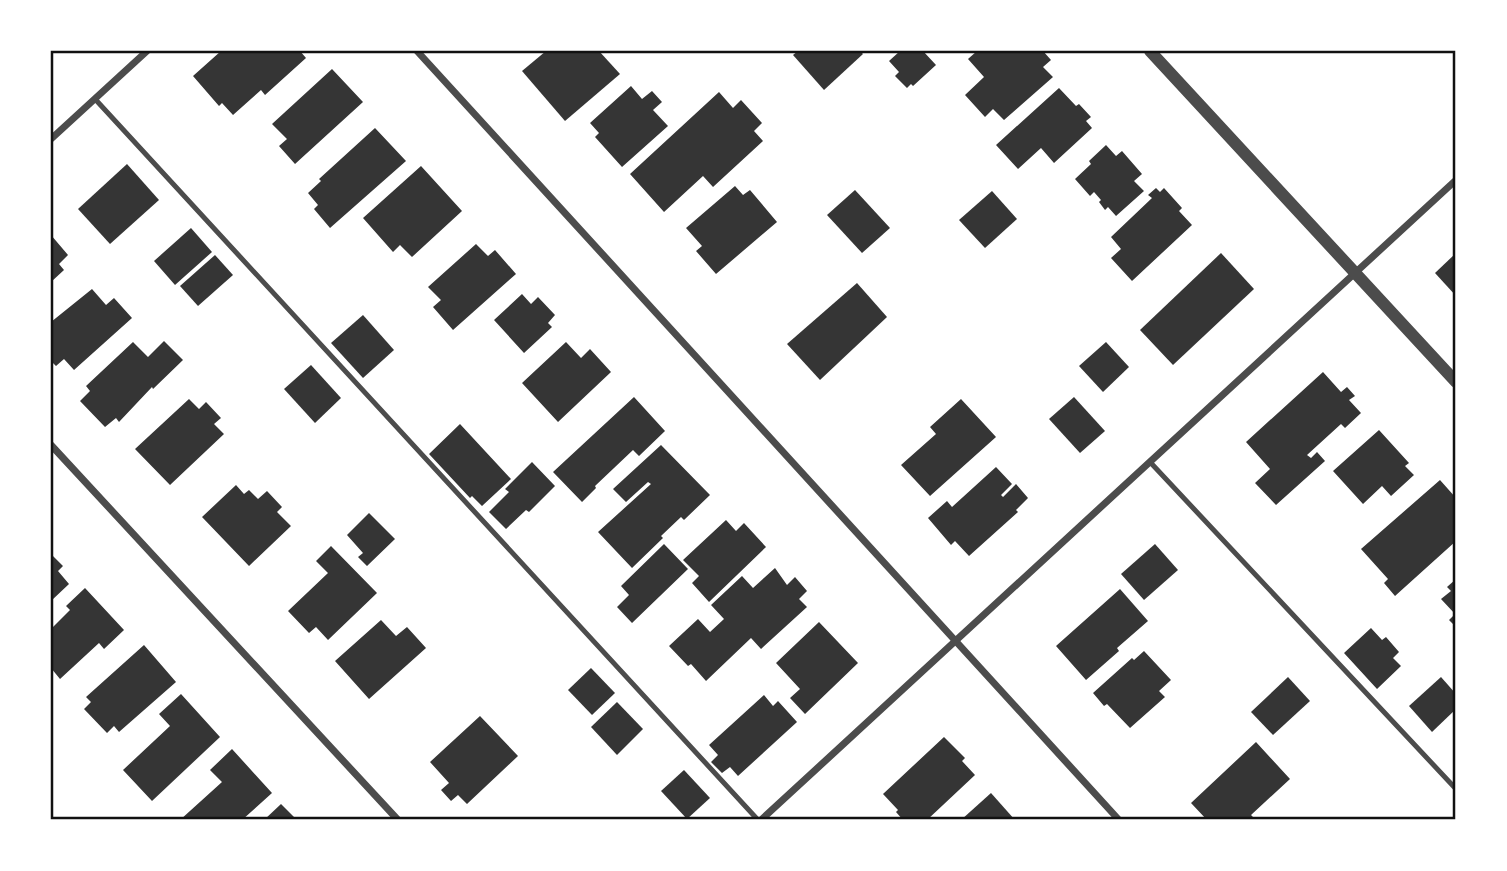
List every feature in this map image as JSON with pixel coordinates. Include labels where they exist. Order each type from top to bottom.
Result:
[{"type":"street","points":[[51,139],[147,51]]},
{"type":"street","points":[[417,51],[1119,820]]},
{"type":"street","points":[[1150,51],[1456,382]]},
{"type":"street","points":[[759,820],[1456,180]]},
{"type":"street","points":[[51,445],[398,820]]},
{"type":"lane","points":[[95,99],[759,820]]},
{"type":"lane","points":[[1150,462],[1456,789]]},
{"type":"building","points":[[221,51],[300,51],[306,58],[265,95],[261,90],[233,115],[222,103],[219,106],[193,76]]},
{"type":"building","points":[[546,51],[599,51],[620,74],[565,121],[522,71]]},
{"type":"building","points":[[798,51],[860,51],[863,54],[824,90],[793,55]]},
{"type":"building","points":[[900,51],[923,51],[936,65],[913,86],[911,84],[907,88],[895,76],[899,72],[889,61]]},
{"type":"building","points":[[977,51],[1043,51],[1051,60],[1043,67],[1053,77],[1004,120],[993,109],[985,117],[965,95],[984,77],[968,59]]},
{"type":"building","points":[[332,69],[363,102],[295,164],[279,146],[287,139],[272,124]]},
{"type":"building","points":[[631,86],[642,99],[652,91],[662,102],[653,110],[668,126],[622,167],[595,137],[599,133],[590,123]]},
{"type":"building","points":[[1059,88],[1091,117],[1086,121],[1092,128],[1054,163],[1041,148],[1018,169],[996,145]]},
{"type":"building","points":[[719,92],[733,108],[741,100],[762,123],[754,131],[763,141],[713,187],[703,176],[664,212],[630,174]]},
{"type":"building","points":[[375,128],[406,161],[330,228],[314,209],[318,205],[308,193],[321,181],[319,179]]},
{"type":"building","points":[[1106,145],[1116,156],[1122,151],[1142,174],[1134,181],[1144,191],[1116,216],[1108,207],[1105,210],[1094,192],[1090,196],[1075,179]]},
{"type":"building","points":[[127,164],[159,200],[110,244],[78,209]]},
{"type":"building","points":[[421,166],[462,211],[412,257],[400,245],[393,252],[363,218]]},
{"type":"building","points":[[735,186],[743,195],[750,190],[777,222],[716,274],[696,251],[702,246],[686,228]]},
{"type":"building","points":[[1156,188],[1160,192],[1164,188],[1182,208],[1179,211],[1192,225],[1132,281],[1111,258],[1121,249],[1111,237],[1152,198],[1148,195]]},
{"type":"building","points":[[855,190],[890,228],[862,253],[827,215]]},
{"type":"building","points":[[992,191],[1017,219],[985,248],[959,220]]},
{"type":"building","points":[[191,228],[212,252],[175,285],[154,261]]},
{"type":"building","points":[[51,235],[68,255],[59,264],[64,270],[51,282]]},
{"type":"building","points":[[476,244],[488,256],[495,250],[516,274],[453,330],[433,307],[441,300],[428,287]]},
{"type":"building","points":[[1221,253],[1254,289],[1173,365],[1140,330]]},
{"type":"building","points":[[1456,253],[1456,296],[1435,273]]},
{"type":"building","points":[[215,255],[233,275],[198,306],[180,286]]},
{"type":"building","points":[[857,283],[887,317],[820,380],[787,344]]},
{"type":"building","points":[[92,289],[106,305],[114,298],[132,318],[74,370],[64,359],[56,366],[51,361],[51,322]]},
{"type":"building","points":[[522,294],[531,304],[538,297],[555,315],[548,323],[552,327],[524,353],[494,320]]},
{"type":"building","points":[[363,315],[394,350],[363,378],[331,343]]},
{"type":"building","points":[[164,341],[183,360],[153,389],[152,387],[119,422],[116,418],[105,427],[80,401],[90,391],[86,386],[133,342],[148,357]]},
{"type":"building","points":[[566,342],[581,358],[590,349],[611,372],[558,422],[522,383]]},
{"type":"building","points":[[1106,342],[1129,367],[1103,392],[1079,366]]},
{"type":"building","points":[[311,365],[341,398],[315,423],[284,389]]},
{"type":"building","points":[[1323,372],[1341,392],[1347,387],[1355,396],[1349,400],[1361,413],[1345,428],[1341,424],[1307,455],[1311,458],[1317,452],[1325,461],[1276,505],[1255,483],[1270,469],[1246,442]]},
{"type":"building","points":[[634,397],[665,431],[639,456],[633,450],[582,502],[553,472]]},
{"type":"building","points":[[1074,397],[1105,431],[1080,453],[1049,419]]},
{"type":"building","points":[[189,399],[199,409],[206,402],[221,418],[214,424],[224,434],[170,485],[135,449]]},
{"type":"building","points":[[961,399],[996,437],[930,496],[901,465],[936,434],[930,427]]},
{"type":"building","points":[[460,424],[511,479],[482,506],[472,496],[470,498],[429,454]]},
{"type":"building","points":[[1379,430],[1409,463],[1405,466],[1414,475],[1391,496],[1382,486],[1363,504],[1333,471]]},
{"type":"building","points":[[661,445],[710,495],[684,520],[681,517],[632,568],[598,532],[651,484],[648,482],[626,502],[613,489]]},
{"type":"building","points":[[532,462],[555,486],[529,512],[526,510],[506,529],[489,512],[509,492],[505,489]]},
{"type":"building","points":[[996,467],[1012,484],[1001,495],[1003,497],[1016,484],[1028,498],[1016,510],[1018,512],[969,556],[955,541],[951,545],[928,518],[947,501],[952,507]]},
{"type":"building","points":[[1440,480],[1456,498],[1456,541],[1395,596],[1384,583],[1388,579],[1361,549]]},
{"type":"building","points":[[236,485],[244,494],[249,490],[258,499],[267,491],[282,507],[277,512],[291,526],[249,566],[202,517]]},
{"type":"building","points":[[369,513],[395,539],[367,566],[358,557],[363,553],[347,535]]},
{"type":"building","points":[[726,520],[736,531],[744,523],[766,547],[709,602],[692,583],[699,576],[683,560]]},
{"type":"building","points":[[664,544],[688,569],[632,623],[617,607],[629,595],[621,586]]},
{"type":"building","points":[[1155,544],[1178,570],[1144,600],[1121,574]]},
{"type":"building","points":[[331,546],[377,593],[328,640],[316,627],[309,633],[288,611],[328,573],[316,561]]},
{"type":"building","points":[[51,554],[63,566],[58,571],[69,584],[51,601]]},
{"type":"building","points":[[775,568],[787,585],[795,577],[807,591],[799,599],[807,607],[761,649],[751,638],[706,681],[669,646],[698,619],[710,632],[724,619],[711,605],[742,576],[753,588]]},
{"type":"building","points":[[1456,579],[1456,627],[1449,620],[1455,614],[1441,599],[1451,591],[1447,587]]},
{"type":"building","points":[[85,588],[124,630],[104,649],[99,643],[60,679],[51,668],[51,629],[70,610],[66,606]]},
{"type":"building","points":[[1120,589],[1148,621],[1086,680],[1056,646]]},
{"type":"building","points":[[381,620],[396,636],[407,627],[426,648],[369,699],[335,661]]},
{"type":"building","points":[[819,622],[858,663],[805,714],[790,698],[800,689],[776,663]]},
{"type":"building","points":[[1371,628],[1382,640],[1386,637],[1399,652],[1393,658],[1401,666],[1377,689],[1344,653]]},
{"type":"building","points":[[144,645],[176,682],[119,732],[114,726],[107,733],[84,709],[91,702],[86,697]]},
{"type":"building","points":[[1144,651],[1171,680],[1159,691],[1165,697],[1130,728],[1093,693],[1132,658],[1134,660]]},
{"type":"building","points":[[591,668],[615,693],[592,715],[568,690]]},
{"type":"building","points":[[1288,677],[1310,701],[1273,735],[1251,712]]},
{"type":"building","points":[[1441,677],[1456,694],[1456,709],[1432,732],[1409,706]]},
{"type":"building","points":[[181,694],[220,737],[152,801],[123,770],[170,726],[159,714]]},
{"type":"building","points":[[764,695],[773,706],[778,701],[797,722],[738,776],[730,767],[722,773],[711,762],[718,755],[709,745]]},
{"type":"building","points":[[617,702],[643,729],[617,755],[591,727]]},
{"type":"building","points":[[480,716],[518,756],[467,804],[458,795],[451,801],[441,790],[449,783],[430,762]]},
{"type":"building","points":[[944,737],[965,758],[962,761],[975,775],[927,820],[903,820],[896,812],[898,810],[883,794]]},
{"type":"building","points":[[1256,742],[1290,779],[1251,815],[1256,820],[1207,820],[1191,803]]},
{"type":"building","points":[[232,749],[272,793],[242,820],[180,820],[222,782],[210,770]]},
{"type":"building","points":[[684,770],[710,798],[687,819],[661,791]]},
{"type":"building","points":[[991,793],[1015,820],[961,820]]},
{"type":"building","points":[[281,804],[297,820],[264,820]]}]
